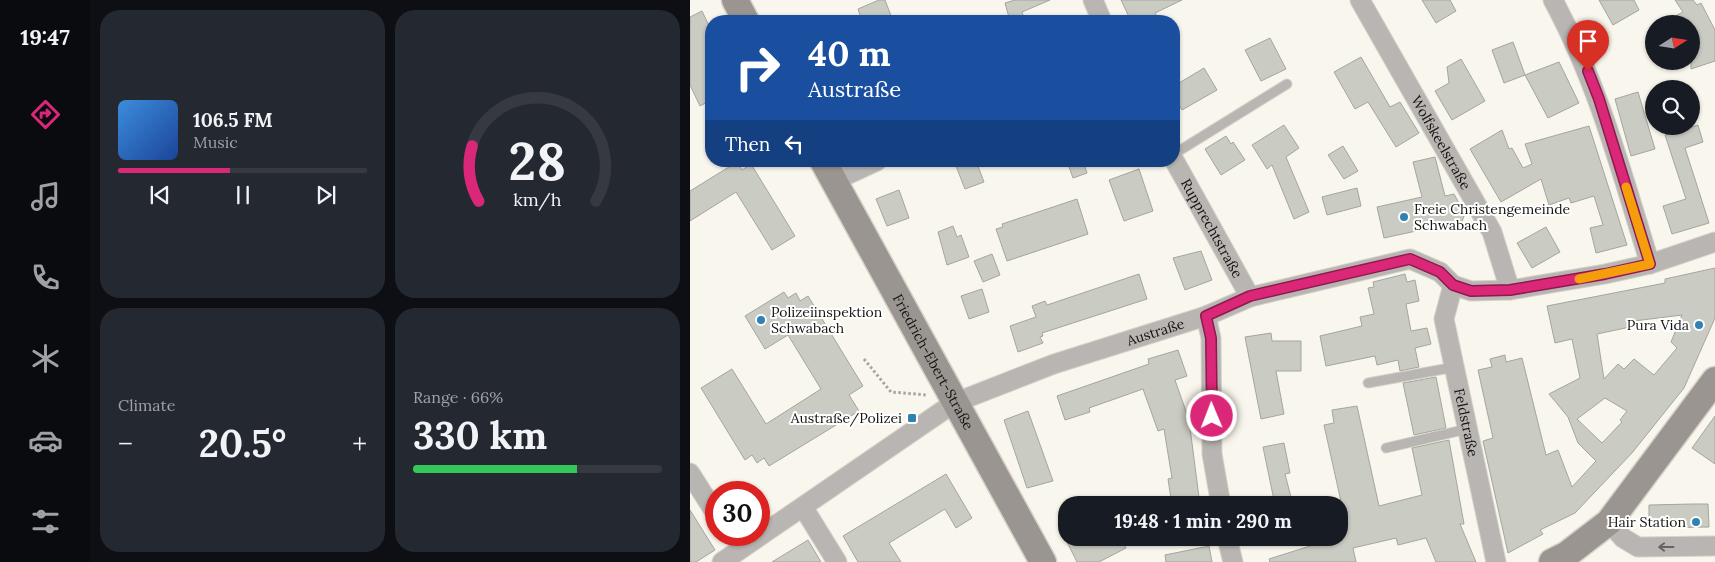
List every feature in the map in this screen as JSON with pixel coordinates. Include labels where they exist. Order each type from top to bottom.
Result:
[{"type":"street","points":[[735,0],[743,15]]},
{"type":"street","points":[[1093,0],[1099,15]]},
{"type":"street","name":"Wolfskeelstraße","points":[[1360,0],[1492,232],[1510,290]]},
{"type":"street","points":[[1553,0],[1576,42],[1599,99],[1650,264]]},
{"type":"street","points":[[828,171],[848,167]]},
{"type":"street","name":"Rupprechtstraße","points":[[1178,167],[1250,296]]},
{"type":"street","name":"Friedrich-Ebert-Straße","points":[[828,171],[1043,562]]},
{"type":"street","name":"Austraße","points":[[770,524],[803,507],[954,403],[1054,364],[1206,316],[1250,296],[1410,259],[1440,272],[1453,285],[1471,291],[1510,290],[1605,274],[1650,264],[1715,242]]},
{"type":"street","name":"Feldstraße","points":[[1453,285],[1444,319],[1496,562]]},
{"type":"street","points":[[1206,316],[1211,338],[1212,454],[1219,496]]},
{"type":"street","points":[[1562,560],[1609,522],[1715,380]]},
{"type":"street","points":[[690,473],[705,497]]},
{"type":"street","points":[[803,507],[837,562]]},
{"type":"street","points":[[1609,522],[1622,538],[1638,547],[1715,546]]},
{"type":"street","name":"Austraße","points":[[722,562],[732,546]]},
{"type":"street","points":[[1229,546],[1233,562]]},
{"type":"lane","points":[[1180,150],[1286,84]]},
{"type":"lane","points":[[1368,383],[1454,367]]},
{"type":"lane","points":[[1386,448],[1467,429]]},
{"type":"path","points":[[864,359],[891,392],[921,394],[954,403]]},
{"type":"building","points":[[879,0],[885,0],[891,15],[860,15],[858,9]]},
{"type":"building","points":[[1015,0],[1050,0],[1022,12],[1023,15],[1008,15],[1005,3]]},
{"type":"building","points":[[1121,0],[1182,0],[1155,13],[1156,15],[1128,15]]},
{"type":"building","points":[[1422,0],[1450,0],[1456,11],[1436,23]]},
{"type":"building","points":[[1599,0],[1634,0],[1639,10],[1613,25]]},
{"type":"building","points":[[1675,0],[1693,0],[1697,5],[1701,3],[1715,30],[1715,61],[1700,66],[1700,15],[1677,15],[1683,12]]},
{"type":"building","points":[[702,11],[705,17],[705,103],[700,106],[690,85],[690,17]]},
{"type":"building","points":[[1270,38],[1286,69],[1261,81],[1245,50]]},
{"type":"building","points":[[1513,42],[1525,75],[1504,83],[1492,50]]},
{"type":"building","points":[[1361,57],[1390,107],[1400,102],[1419,133],[1396,147],[1368,102],[1355,109],[1334,72]]},
{"type":"building","points":[[1461,59],[1485,101],[1452,120],[1435,91],[1449,83],[1447,67]]},
{"type":"building","points":[[1559,62],[1579,103],[1548,118],[1525,75]]},
{"type":"building","points":[[1204,68],[1217,90],[1182,110],[1180,106],[1180,82]]},
{"type":"building","points":[[1638,92],[1645,115],[1645,135],[1651,135],[1655,149],[1631,156],[1615,99]]},
{"type":"building","points":[[1284,125],[1299,148],[1286,157],[1309,212],[1294,219],[1272,165],[1267,169],[1252,145]]},
{"type":"building","points":[[1589,126],[1627,245],[1596,253],[1590,228],[1603,225],[1594,196],[1571,203],[1569,198],[1549,205],[1541,179],[1501,202],[1470,149],[1502,130],[1509,149],[1512,148],[1523,168],[1532,164],[1525,144]]},
{"type":"building","points":[[1700,132],[1703,142],[1685,148],[1709,223],[1672,234],[1663,206],[1686,199],[1665,135],[1700,135]]},
{"type":"building","points":[[1226,136],[1231,144],[1233,142],[1245,160],[1221,175],[1205,149]]},
{"type":"building","points":[[1343,146],[1358,171],[1344,179],[1328,155]]},
{"type":"building","points":[[1435,157],[1445,196],[1454,194],[1465,214],[1462,221],[1384,238],[1377,207],[1422,197],[1413,162]]},
{"type":"building","points":[[729,167],[740,167],[742,170],[746,167],[753,167],[795,236],[772,250],[736,192],[690,221],[690,191]]},
{"type":"building","points":[[956,167],[978,167],[984,182],[965,189]]},
{"type":"building","points":[[1069,167],[1085,167],[1087,173],[1073,178]]},
{"type":"building","points":[[1139,169],[1153,211],[1124,221],[1109,180]]},
{"type":"building","points":[[1357,188],[1361,206],[1327,215],[1322,197]]},
{"type":"building","points":[[899,190],[909,218],[887,226],[876,199]]},
{"type":"building","points":[[1077,199],[1088,234],[1007,261],[996,229],[1003,227],[1002,224]]},
{"type":"building","points":[[953,226],[957,237],[961,235],[969,257],[947,265],[938,232]]},
{"type":"building","points":[[1546,227],[1560,252],[1532,268],[1517,243]]},
{"type":"building","points":[[1201,251],[1212,280],[1185,290],[1173,258]]},
{"type":"building","points":[[992,254],[1000,275],[983,282],[974,261]]},
{"type":"building","points":[[1715,268],[1715,318],[1684,388],[1632,453],[1575,513],[1540,530],[1543,534],[1508,553],[1483,441],[1493,438],[1478,370],[1492,367],[1490,359],[1505,355],[1506,362],[1522,358],[1546,455],[1558,450],[1572,487],[1596,461],[1578,443],[1568,417],[1549,394],[1580,378],[1572,339],[1555,343],[1547,306],[1665,283],[1665,279]],"holes":[[[1682,315],[1671,342],[1677,348],[1654,375],[1634,359],[1624,369],[1618,364],[1604,379],[1597,334],[1635,326],[1634,321]],[[1605,398],[1627,411],[1620,420],[1622,422],[1602,443],[1577,419]]]},
{"type":"building","points":[[1139,274],[1147,299],[1042,333],[1043,336],[1040,337],[1043,343],[1018,352],[1010,326],[1036,317],[1032,306],[1045,301],[1047,305]]},
{"type":"building","points":[[1405,274],[1407,282],[1415,280],[1419,301],[1406,304],[1411,331],[1427,328],[1431,344],[1415,348],[1419,367],[1400,371],[1398,360],[1377,365],[1375,356],[1326,366],[1320,336],[1362,326],[1360,317],[1374,314],[1368,288],[1374,287],[1373,282]]},
{"type":"building","points":[[982,289],[989,312],[969,319],[961,296]]},
{"type":"building","points":[[784,292],[788,298],[796,293],[800,301],[808,296],[863,386],[849,395],[859,411],[769,466],[764,458],[757,463],[752,455],[745,460],[701,388],[732,369],[766,424],[821,389],[788,335],[765,349],[745,316]]},
{"type":"building","points":[[1271,333],[1272,341],[1301,341],[1301,371],[1276,371],[1284,414],[1261,419],[1245,337]]},
{"type":"building","points":[[1178,350],[1187,376],[1175,380],[1189,420],[1199,496],[1171,496],[1168,479],[1172,478],[1164,429],[1158,431],[1143,389],[1089,408],[1090,412],[1065,420],[1057,396],[1149,364],[1148,359]]},
{"type":"building","points":[[1436,377],[1446,428],[1414,435],[1403,383]]},
{"type":"building","points":[[1357,406],[1379,506],[1422,495],[1412,448],[1449,440],[1464,524],[1460,524],[1476,562],[1436,562],[1426,538],[1398,545],[1396,538],[1353,548],[1356,562],[1270,562],[1269,559],[1310,546],[1348,546],[1348,496],[1340,496],[1324,425],[1334,423],[1332,410]]},
{"type":"building","points":[[1028,411],[1053,481],[1027,488],[1004,420]]},
{"type":"building","points":[[1715,416],[1715,464],[1692,448]]},
{"type":"building","points":[[1284,443],[1290,473],[1285,474],[1291,496],[1273,496],[1263,447]]},
{"type":"building","points":[[946,474],[972,518],[956,528],[945,509],[889,543],[901,562],[858,562],[843,536]]},
{"type":"building","points":[[1708,504],[1709,527],[1649,528],[1649,505]]},
{"type":"building","points":[[690,510],[705,534],[705,546],[712,546],[715,550],[696,562],[690,562]]},
{"type":"building","points":[[808,540],[821,562],[772,562]]},
{"type":"building","points":[[1069,546],[1125,546],[1126,548],[1099,562],[1077,562]]},
{"type":"building","points":[[1209,546],[1212,562],[1166,562],[1165,555]]},
{"type":"slow traffic","points":[[1579,279],[1650,264],[1626,187]]},
{"type":"place","name":"Freie Christengemeinde Schwabach","points":[[1404,217]]},
{"type":"place","name":"Polizeiinspektion Schwabach","points":[[761,320]]},
{"type":"place","name":"Pura Vida","points":[[1699,325]]},
{"type":"place","name":"Austraße/Polizei","points":[[912,418]]},
{"type":"place","name":"Hair Station","points":[[1696,522]]},
{"type":"route","points":[[1212,416],[1211,338],[1206,316],[1250,296],[1410,259],[1440,272],[1453,285],[1471,291],[1510,290],[1605,274],[1650,264],[1599,99],[1588,71]]}]
